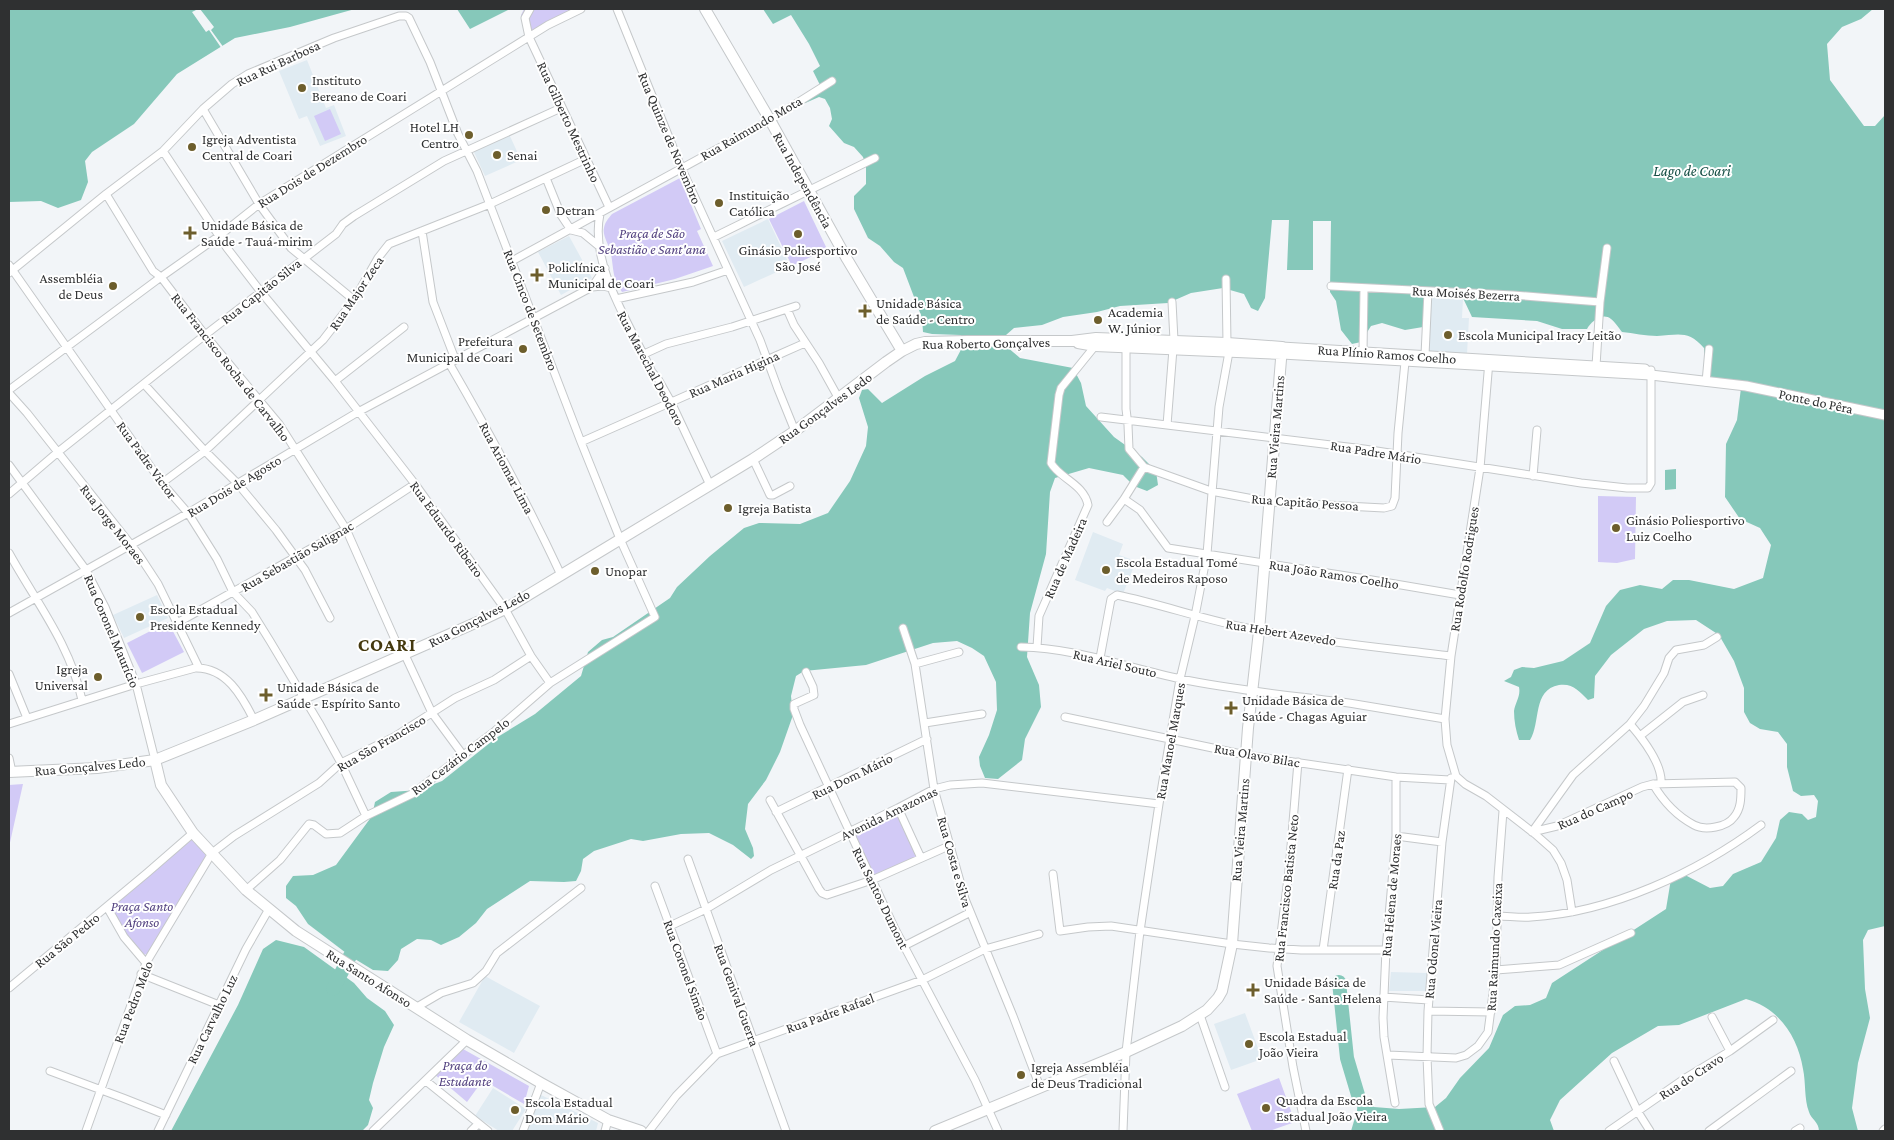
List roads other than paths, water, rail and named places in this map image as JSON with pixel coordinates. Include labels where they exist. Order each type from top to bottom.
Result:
[{"type":"main road","name":"Rua Independência","points":[[705,9],[770,120],[846,259],[902,351]]},
{"type":"main road","name":"Rua Roberto Gonçalves","points":[[902,351],[925,342],[1095,342]]},
{"type":"main road","name":"Rua Plínio Ramos Coelho","points":[[1095,342],[1126,347],[1174,345]]},
{"type":"main road","name":"Rua Plínio Ramos Coelho","points":[[1095,342],[1282,350]]},
{"type":"main road","name":"Rua Vieira Martins","points":[[935,1131],[1126,1052],[1182,1026],[1213,1004],[1222,992],[1232,944],[1246,755],[1259,631],[1268,502],[1282,350]]},
{"type":"main road","name":"Rua Gonçalves Ledo","points":[[10,772],[98,768],[155,760],[405,655],[505,609],[753,459],[796,431],[902,351]]},
{"type":"main road","name":"Rua Santo Afonso","points":[[155,760],[161,785],[194,833],[246,890],[269,909],[330,954],[467,1040],[608,1120],[640,1131]]},
{"type":"street","points":[[529,37],[525,18],[530,9]]},
{"type":"street","name":"Rua Dois de Dezembro","points":[[9,392],[161,277],[219,236],[259,204],[548,25],[581,9]]},
{"type":"street","name":"Rua Quinze de Novembro","points":[[618,9],[681,167],[752,321],[796,431]]},
{"type":"street","name":"Rua Cinco de Setembro","points":[[397,17],[402,15],[409,18],[430,62],[466,151],[477,171],[581,442],[620,539],[655,617]]},
{"type":"street","name":"Rua Rui Barbosa","points":[[10,269],[163,152],[203,109],[225,89],[248,74],[334,38],[397,17]]},
{"type":"street","name":"Rua Gilberto Mestrinho","points":[[529,37],[609,207]]},
{"type":"street","name":"Rua Raimundo Mota","points":[[512,261],[770,120],[832,81]]},
{"type":"street","name":"Rua Capitão Silva","points":[[9,494],[58,452],[205,335],[302,258],[336,234],[354,216],[444,161],[561,108]]},
{"type":"street","points":[[203,109],[259,204],[291,248],[354,300]]},
{"type":"street","name":"Rua Eduardo Ribeiro","points":[[163,152],[219,236],[261,292],[311,351],[415,484],[505,609],[531,656],[550,683]]},
{"type":"street","points":[[714,237],[810,192],[875,158]]},
{"type":"street","name":"Rua Major Zeca","points":[[162,483],[205,451],[332,329],[354,300],[378,258],[389,244],[490,204],[586,159]]},
{"type":"street","points":[[546,178],[561,215],[571,230],[583,233],[600,247]]},
{"type":"street","name":"Rua Francisco Rocha de Carvalho","points":[[106,194],[149,265],[161,277],[205,335],[279,424],[346,529],[393,636],[405,655],[432,713],[463,755]]},
{"type":"street","name":"Rua Marechal Deodoro","points":[[600,214],[597,234],[611,288],[652,372],[671,402],[710,485]]},
{"type":"street","name":"Rua Ariomar Lima","points":[[422,231],[433,302],[452,361],[542,533],[561,575]]},
{"type":"street","points":[[1596,366],[1600,302],[1607,248]]},
{"type":"street","name":"Rua Dois de Agosto","points":[[9,613],[130,544],[188,514],[358,412],[592,287],[605,268]]},
{"type":"street","name":"Rua Padre Victor","points":[[10,269],[68,347],[162,483],[188,514],[217,559],[233,592],[252,612],[304,697],[341,763],[366,816]]},
{"type":"street","points":[[616,299],[693,282],[728,270]]},
{"type":"street","name":"Rua Manoel Marques","points":[[1123,1131],[1126,1052],[1140,931],[1180,679],[1207,554],[1219,408],[1228,347],[1226,279]]},
{"type":"street","points":[[592,287],[603,286],[611,288]]},
{"type":"street","name":"Rua Moisés Bezerra","points":[[1331,286],[1513,295],[1600,302]]},
{"type":"street","points":[[1363,352],[1364,288]]},
{"type":"street","points":[[1425,356],[1428,291]]},
{"type":"street","points":[[1167,425],[1174,345],[1172,302]]},
{"type":"street","points":[[644,354],[666,344],[752,321],[796,306]]},
{"type":"street","points":[[787,309],[839,399]]},
{"type":"street","points":[[335,381],[404,327]]},
{"type":"street","name":"Rua de Madeira","points":[[1037,647],[1039,616],[1088,505],[1083,493],[1069,478],[1052,466],[1051,463],[1059,395],[1061,388],[1095,342]]},
{"type":"street","name":"Rua Maria Higina","points":[[581,442],[805,343]]},
{"type":"street","points":[[1107,522],[1144,467],[1129,449],[1126,409],[1126,347]]},
{"type":"street","name":"Rua Plínio Ramos Coelho","points":[[1282,350],[1363,352],[1425,356],[1488,364],[1651,372]]},
{"type":"street","name":"Rua Plínio Ramos Coelho","points":[[1282,350],[1406,362],[1596,366],[1746,386]]},
{"type":"street","points":[[1706,382],[1709,350]]},
{"type":"street","points":[[1397,454],[1406,362]]},
{"type":"street","name":"Rua Rodolfo Rodrigues","points":[[1453,778],[1446,746],[1445,719],[1451,656],[1480,468],[1488,364]]},
{"type":"street","name":"Rua Padre Mário","points":[[1101,417],[1397,454],[1533,476],[1627,488],[1648,488],[1650,486],[1651,372]]},
{"type":"street","points":[[144,384],[238,484],[297,557],[330,618]]},
{"type":"street","name":"Ponte do Pêra","points":[[1746,386],[1885,415]]},
{"type":"street","name":"Rua Jorge Moraes","points":[[9,392],[27,412],[130,544],[158,584],[199,668]]},
{"type":"street","points":[[1533,476],[1537,430]]},
{"type":"street","name":"Rua Capitão Pessoa","points":[[1144,467],[1158,474],[1211,491],[1268,502],[1389,508],[1394,503],[1397,454]]},
{"type":"street","points":[[753,459],[770,495],[774,495],[790,486]]},
{"type":"street","name":"Rua Coronel Maurício","points":[[9,465],[86,570],[105,607],[136,684],[155,760]]},
{"type":"street","name":"Rua Sebastião Salignac","points":[[177,623],[346,529],[415,484]]},
{"type":"street","name":"Rua João Ramos Coelho","points":[[1124,499],[1140,510],[1168,548],[1460,595]]},
{"type":"street","points":[[9,553],[59,636],[67,653],[82,700]]},
{"type":"street","name":"Rua Hebert Azevedo","points":[[1100,658],[1111,600],[1117,595],[1259,631],[1451,656]]},
{"type":"street","name":"Rua Cezário Campelo","points":[[246,890],[280,860],[309,824],[314,825],[326,834],[340,833],[366,816],[412,794],[495,731],[550,683],[655,617]]},
{"type":"street","name":"Rua Costa e Silva","points":[[903,628],[915,664],[934,788],[969,913],[1013,1016],[1040,1087]]},
{"type":"street","name":"Rua do Campo","points":[[1532,832],[1573,775],[1630,724],[1644,706],[1664,673],[1668,658],[1672,653],[1676,650],[1704,645],[1717,637]]},
{"type":"street","name":"Rua Ariel Souto","points":[[1021,647],[1037,647],[1100,658],[1180,679],[1252,692],[1354,704],[1445,719]]},
{"type":"street","points":[[915,664],[960,652]]},
{"type":"street","name":"Rua São Francisco","points":[[212,854],[234,836],[319,784],[341,763],[394,737],[455,698],[494,680],[531,656]]},
{"type":"street","points":[[9,724],[136,684],[187,669],[199,668],[216,674],[234,687],[240,693],[254,720]]},
{"type":"street","name":"Rua Santos Dumont","points":[[806,672],[813,687],[814,695],[794,704],[794,709],[848,832],[904,946],[975,1080],[998,1131]]},
{"type":"street","points":[[9,674],[27,718]]},
{"type":"street","points":[[1640,736],[1683,702],[1703,694]]},
{"type":"street","points":[[925,722],[982,714]]},
{"type":"street","name":"Rua Olavo Bilac","points":[[1065,717],[1246,755],[1396,777],[1453,778]]},
{"type":"street","name":"Rua do Campo","points":[[1532,832],[1558,826],[1642,787],[1657,784],[1735,782],[1741,788],[1740,804],[1734,818],[1713,828],[1696,827],[1672,809],[1657,784],[1661,772],[1640,736],[1630,724]]},
{"type":"street","name":"Rua Dom Mário","points":[[776,812],[927,739]]},
{"type":"street","points":[[9,758],[10,772]]},
{"type":"street","name":"Rua Francisco Batista Neto","points":[[1298,762],[1289,863],[1277,958],[1293,1067],[1306,1131]]},
{"type":"street","name":"Rua da Paz","points":[[1323,950],[1348,769]]},
{"type":"street","name":"Rua Helena de Moraes","points":[[1395,1103],[1384,1037],[1383,997],[1396,836],[1396,777]]},
{"type":"street","points":[[1453,778],[1486,796],[1553,850],[1561,863],[1567,880],[1572,912]]},
{"type":"street","name":"Rua Odonel Vieira","points":[[1440,1131],[1429,1104],[1428,1011],[1442,842],[1453,778]]},
{"type":"street","name":"Avenida Amazonas","points":[[670,926],[706,909],[736,890],[800,856],[898,808],[934,788],[982,783],[1159,804]]},
{"type":"street","points":[[770,800],[822,893],[830,895],[872,880],[951,845]]},
{"type":"street","points":[[898,808],[921,858]]},
{"type":"street","name":"Rua Raimundo Caxeixa","points":[[1388,1055],[1456,1058],[1466,1055],[1478,1046],[1488,1032],[1496,970],[1503,811]]},
{"type":"street","points":[[1497,916],[1530,918],[1572,912],[1623,898],[1666,881],[1733,845],[1761,825]]},
{"type":"street","name":"Rua São Pedro","points":[[9,988],[194,833]]},
{"type":"street","points":[[1396,836],[1442,842]]},
{"type":"street","name":"Rua Pedro Melo","points":[[86,1131],[146,963],[212,854]]},
{"type":"street","name":"Rua Genival Guerra","points":[[688,859],[786,1131]]},
{"type":"street","points":[[1053,874],[1060,931],[1105,926],[1232,944],[1323,950],[1386,950]]},
{"type":"street","name":"Rua Coronel Simão","points":[[655,886],[717,1054]]},
{"type":"street","points":[[417,1007],[441,993],[473,983],[486,971],[497,954],[581,888]]},
{"type":"street","points":[[107,907],[124,937],[146,963]]},
{"type":"street","name":"Rua Carvalho Luz","points":[[158,1131],[246,949],[269,909]]},
{"type":"street","points":[[904,946],[969,913]]},
{"type":"street","points":[[1496,970],[1559,965],[1631,932]]},
{"type":"street","name":"Rua Padre Rafael","points":[[649,1131],[676,1096],[717,1054],[922,980],[985,949],[1039,934]]},
{"type":"street","points":[[141,974],[219,1005]]},
{"type":"street","points":[[1383,997],[1429,1000]]},
{"type":"street","points":[[1428,1011],[1491,1012]]},
{"type":"street","points":[[1200,1015],[1225,1087]]},
{"type":"street","points":[[1712,1017],[1730,1051]]},
{"type":"street","name":"Rua do Cravo","points":[[1609,1131],[1687,1077],[1730,1051],[1773,1020]]},
{"type":"street","points":[[373,1131],[467,1040]]},
{"type":"street","points":[[1614,1061],[1638,1112],[1650,1131]]},
{"type":"street","points":[[1709,1131],[1791,1071]]},
{"type":"street","points":[[50,1072],[166,1116]]},
{"type":"street","points":[[426,1081],[488,1131]]},
{"type":"street","points":[[523,1131],[541,1083]]},
{"type":"street","points":[[605,1131],[608,1120]]},
{"type":"street","points":[[471,1131],[478,1124]]},
{"type":"water","points":[[9,9],[355,9],[290,27],[235,38],[177,74],[134,124],[92,152],[85,161],[88,182],[81,200],[58,208],[41,201],[9,202]]},
{"type":"water","points":[[457,9],[510,9],[470,29]]},
{"type":"water","name":"Lago de Coari","points":[[763,9],[1873,9],[1861,19],[1842,27],[1827,44],[1830,80],[1864,126],[1875,126],[1885,115],[1885,926],[1868,930],[1863,940],[1865,989],[1870,1018],[1858,1063],[1852,1108],[1858,1131],[1819,1131],[1818,1125],[1807,1107],[1804,1074],[1797,1046],[1791,1035],[1785,1025],[1768,1009],[1746,999],[1679,1025],[1658,1026],[1612,1053],[1560,1100],[1550,1120],[1554,1131],[1351,1131],[1357,1111],[1358,1095],[1374,1107],[1399,1109],[1435,1107],[1446,1098],[1460,1078],[1489,1048],[1503,1015],[1515,1006],[1530,1005],[1546,998],[1552,983],[1666,909],[1671,879],[1685,875],[1710,888],[1723,886],[1733,874],[1761,862],[1776,838],[1780,820],[1789,812],[1802,814],[1808,820],[1816,817],[1818,801],[1814,795],[1801,796],[1793,791],[1787,767],[1787,744],[1778,732],[1760,729],[1750,723],[1744,712],[1744,688],[1734,661],[1719,635],[1696,620],[1667,621],[1644,629],[1611,655],[1595,676],[1594,698],[1588,700],[1575,688],[1568,685],[1550,688],[1541,700],[1530,740],[1519,740],[1516,730],[1514,711],[1519,687],[1504,681],[1511,677],[1514,670],[1522,667],[1534,668],[1563,661],[1590,643],[1606,606],[1620,590],[1640,585],[1662,589],[1673,580],[1689,580],[1734,589],[1763,578],[1771,545],[1760,528],[1740,519],[1725,497],[1726,444],[1737,420],[1741,388],[1715,385],[1704,373],[1704,348],[1688,336],[1653,336],[1622,332],[1608,317],[1601,317],[1594,321],[1587,329],[1562,329],[1537,321],[1472,317],[1463,298],[1430,296],[1429,326],[1405,330],[1382,323],[1371,326],[1361,342],[1352,344],[1341,330],[1336,301],[1330,292],[1331,221],[1313,221],[1313,270],[1287,270],[1289,220],[1272,220],[1265,298],[1258,311],[1251,308],[1244,294],[1223,288],[1191,293],[1168,303],[1120,306],[1097,312],[1063,317],[1042,325],[1014,328],[1006,335],[1007,347],[1020,358],[1073,368],[1081,383],[1086,406],[1114,437],[1142,457],[1156,471],[1158,485],[1147,491],[1134,486],[1123,475],[1089,468],[1055,478],[1050,492],[1046,554],[1030,613],[1027,657],[1039,685],[1041,707],[1025,739],[1022,760],[998,779],[985,778],[980,766],[979,757],[997,710],[996,682],[984,656],[957,641],[933,643],[866,665],[804,671],[796,676],[791,696],[793,715],[780,752],[766,780],[748,804],[745,829],[753,848],[754,856],[751,859],[733,845],[709,833],[681,834],[643,841],[631,839],[594,851],[583,859],[581,871],[576,881],[530,881],[487,909],[476,923],[459,937],[441,945],[431,940],[417,939],[401,949],[398,960],[388,971],[373,970],[350,956],[308,924],[296,906],[286,898],[286,886],[293,876],[313,875],[336,865],[372,816],[375,802],[391,792],[419,790],[442,781],[496,738],[535,714],[581,676],[588,652],[602,640],[613,637],[670,598],[677,587],[744,528],[759,523],[800,524],[828,513],[850,481],[866,446],[868,427],[859,398],[862,390],[868,389],[882,403],[925,376],[955,361],[964,344],[961,335],[923,332],[922,318],[903,268],[894,262],[880,246],[868,238],[854,209],[854,196],[866,184],[866,167],[863,157],[854,147],[844,143],[829,126],[832,119],[830,108],[825,99],[819,97],[803,104],[800,97],[820,85],[813,71],[820,66],[791,15],[773,24]]},
{"type":"water","points":[[1676,469],[1676,489],[1665,490],[1665,470]]},
{"type":"water","points":[[276,940],[304,947],[354,983],[367,998],[385,1011],[394,1025],[384,1047],[373,1083],[369,1100],[373,1108],[368,1125],[362,1131],[171,1131],[238,1005],[263,949]]},
{"type":"waterway","points":[[333,989],[350,956]]},
{"type":"waterway","points":[[1339,982],[1347,1058],[1358,1095]]},
{"type":"place","name":"Instituto Bereano de Coari","points":[[302,88]]},
{"type":"place","name":"Hotel LH Centro","points":[[469,135]]},
{"type":"place","name":"Igreja Adventista Central de Coari","points":[[192,147]]},
{"type":"place","name":"Senai","points":[[497,155]]},
{"type":"place","name":"Instituição Católica","points":[[719,203]]},
{"type":"place","name":"Detran","points":[[546,210]]},
{"type":"place","name":"Unidade Básica de Saúde - Tauá-mirim","points":[[190,233]]},
{"type":"place","name":"Ginásio Poliesportivo São José","points":[[798,234]]},
{"type":"place","name":"Policlínica Municipal de Coari","points":[[537,275]]},
{"type":"place","name":"Assembléia de Deus","points":[[113,286]]},
{"type":"place","name":"Unidade Básica de Saúde - Centro","points":[[865,311]]},
{"type":"place","name":"Academia W. Júnior","points":[[1098,320]]},
{"type":"place","name":"Escola Municipal Iracy Leitão","points":[[1448,335]]},
{"type":"place","name":"Prefeitura Municipal de Coari","points":[[523,349]]},
{"type":"place","name":"Igreja Batista","points":[[728,508]]},
{"type":"place","name":"Ginásio Poliesportivo Luiz Coelho","points":[[1616,528]]},
{"type":"place","name":"Escola Estadual Tomé de Medeiros Raposo","points":[[1106,570]]},
{"type":"place","name":"Unopar","points":[[595,571]]},
{"type":"place","name":"Escola Estadual Presidente Kennedy","points":[[140,617]]},
{"type":"place","name":"Igreja Universal","points":[[98,677]]},
{"type":"place","name":"Unidade Básica de Saúde - Espírito Santo","points":[[266,695]]},
{"type":"place","name":"Unidade Básica de Saúde - Chagas Aguiar","points":[[1231,708]]},
{"type":"place","name":"Unidade Básica de Saúde - Santa Helena","points":[[1253,990]]},
{"type":"place","name":"Escola Estadual João Vieira","points":[[1249,1044]]},
{"type":"place","name":"Igreja Assembléia de Deus Tradicional","points":[[1021,1075]]},
{"type":"place","name":"Quadra da Escola Estadual João Vieira","points":[[1266,1108]]},
{"type":"place","name":"Escola Estadual Dom Mário","points":[[515,1110]]},
{"type":"district","name":"COARI","points":[[387,644]]},
{"type":"park label","name":"Praça de São Sebastião e Sant'ana","points":[[652,242]]},
{"type":"park label","name":"Praça Santo Afonso","points":[[142,914]]},
{"type":"park label","name":"Praça do Estudante","points":[[465,1074]]}]
